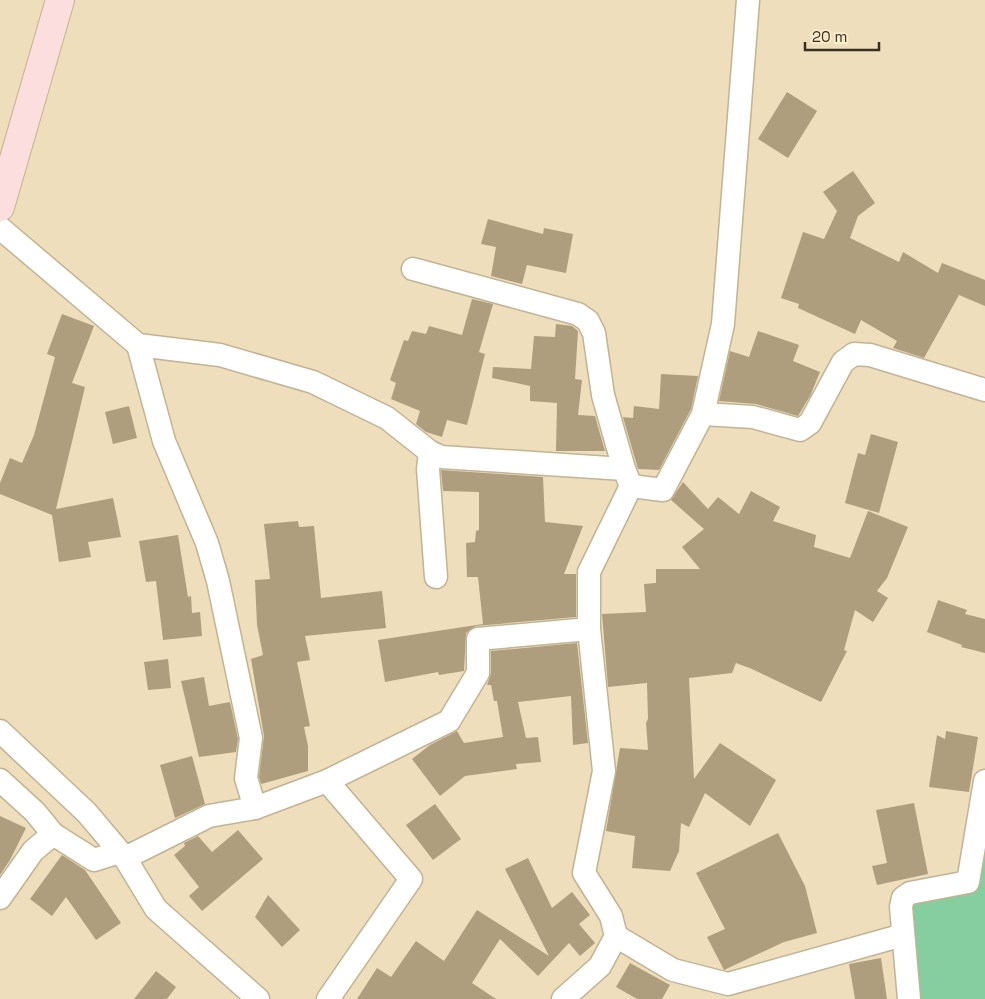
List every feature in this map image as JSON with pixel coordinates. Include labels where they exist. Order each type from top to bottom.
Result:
[{"type":"street","points":[[0,207],[60,0]]},
{"type":"street","points":[[138,346],[220,355],[313,382],[386,418],[430,452],[441,458],[627,478],[663,490],[703,414],[723,324],[748,0]]},
{"type":"street","points":[[0,228],[138,346],[164,441],[207,543],[218,581],[251,738],[246,778],[255,808]]},
{"type":"street","points":[[413,269],[578,314],[588,321],[594,333],[602,395],[627,478],[589,572],[589,630],[604,771],[584,873],[611,916],[616,936],[600,966],[563,999]]},
{"type":"street","points":[[703,414],[753,417],[800,430],[804,429],[810,423],[843,362],[854,354],[870,355],[985,390]]},
{"type":"street","points":[[430,452],[428,469],[436,577]]},
{"type":"street","points":[[0,780],[35,812],[53,834],[94,860],[122,855],[209,816],[255,808],[328,781],[449,721],[478,673],[478,640],[589,630]]},
{"type":"street","points":[[0,731],[87,813],[122,855],[156,909],[258,999]]},
{"type":"street","points":[[328,781],[411,879],[328,999]]},
{"type":"street","points":[[909,999],[903,935],[903,898],[910,893],[968,882],[985,782]]},
{"type":"street","points":[[0,898],[33,851],[53,834]]},
{"type":"street","points":[[616,936],[673,970],[728,984],[903,935]]},
{"type":"green space","points":[[985,834],[985,999],[921,999],[911,909],[920,894],[977,885]]},
{"type":"building","points":[[787,92],[817,111],[788,158],[758,139]]},
{"type":"building","points":[[853,171],[875,203],[858,216],[850,238],[899,262],[903,252],[938,273],[942,263],[985,280],[985,306],[959,295],[924,358],[893,348],[897,341],[861,320],[855,334],[798,308],[799,304],[781,298],[803,232],[824,239],[837,211],[823,192]]},
{"type":"building","points":[[488,219],[543,234],[544,228],[573,234],[566,273],[527,265],[522,284],[491,276],[496,247],[481,244]]},
{"type":"building","points":[[472,299],[493,304],[479,352],[485,354],[467,425],[447,420],[442,437],[426,432],[416,424],[420,411],[391,399],[396,383],[390,380],[404,340],[408,341],[412,331],[426,334],[429,326],[462,335]]},
{"type":"building","points":[[62,314],[94,326],[72,383],[85,387],[56,509],[113,498],[121,537],[88,542],[91,557],[59,562],[52,515],[0,494],[0,483],[10,458],[22,463],[34,435],[55,357],[47,354]]},
{"type":"building","points":[[556,324],[572,326],[578,331],[575,379],[582,380],[578,415],[595,416],[605,451],[556,451],[557,403],[530,401],[530,386],[492,378],[493,367],[531,369],[534,336],[555,337]]},
{"type":"building","points":[[758,331],[799,345],[793,361],[820,372],[810,396],[798,416],[756,404],[719,401],[730,351],[749,357]]},
{"type":"building","points":[[661,374],[698,376],[691,409],[659,470],[638,469],[623,417],[633,418],[634,406],[659,409]]},
{"type":"building","points":[[129,406],[137,438],[113,444],[105,412]]},
{"type":"building","points":[[871,434],[898,442],[879,513],[845,503],[858,453],[865,455]]},
{"type":"building","points":[[441,470],[543,477],[545,522],[583,526],[564,574],[576,574],[576,617],[476,626],[466,633],[464,671],[439,675],[438,672],[385,682],[378,640],[483,624],[478,577],[467,577],[466,543],[475,542],[476,531],[479,530],[479,492],[443,491]]},
{"type":"building","points":[[683,482],[708,509],[718,497],[739,514],[751,491],[780,507],[773,521],[816,535],[814,547],[850,558],[868,511],[908,527],[887,578],[877,591],[888,598],[873,622],[855,610],[844,650],[847,651],[821,702],[736,663],[732,673],[689,678],[694,779],[720,743],[776,780],[750,826],[705,793],[689,827],[681,823],[679,851],[670,871],[632,868],[635,836],[606,831],[620,748],[648,750],[646,723],[648,719],[647,683],[608,687],[602,614],[646,612],[644,584],[656,583],[656,569],[700,569],[682,547],[704,529],[671,500]]},
{"type":"building","points":[[298,521],[299,527],[314,526],[321,598],[382,591],[386,628],[305,636],[310,660],[297,662],[310,726],[304,727],[308,746],[308,771],[261,784],[259,777],[264,736],[251,659],[263,655],[257,625],[255,580],[270,579],[264,524]]},
{"type":"building","points":[[178,535],[188,597],[191,596],[192,613],[200,612],[202,636],[163,640],[156,581],[146,582],[139,541]]},
{"type":"building","points":[[938,600],[967,610],[965,614],[985,619],[985,653],[961,647],[962,645],[927,632]]},
{"type":"building","points":[[577,643],[588,743],[573,745],[571,696],[518,702],[526,738],[538,737],[541,762],[516,764],[517,769],[465,776],[440,796],[412,759],[430,745],[457,731],[464,743],[503,737],[497,701],[494,701],[491,685],[487,685],[491,673],[491,651]]},
{"type":"building","points":[[168,659],[171,688],[148,690],[144,662]]},
{"type":"building","points":[[204,677],[209,706],[230,702],[238,739],[236,752],[199,757],[181,681]]},
{"type":"building","points":[[946,731],[978,737],[969,792],[929,787],[937,735],[945,739]]},
{"type":"building","points":[[192,756],[205,804],[175,818],[160,765]]},
{"type":"building","points":[[914,803],[928,874],[877,885],[872,866],[887,863],[876,810]]},
{"type":"building","points":[[435,804],[461,839],[433,860],[406,825]]},
{"type":"building","points":[[0,816],[26,828],[0,875]]},
{"type":"building","points":[[238,830],[263,859],[202,911],[189,896],[199,887],[174,855],[185,846],[184,843],[198,836],[212,852]]},
{"type":"building","points":[[778,833],[805,886],[817,933],[784,942],[724,970],[707,937],[725,929],[696,873]]},
{"type":"building","points":[[62,855],[85,870],[121,923],[96,940],[66,897],[52,916],[30,899]]},
{"type":"building","points":[[528,858],[552,908],[572,892],[590,915],[579,924],[595,943],[580,956],[569,943],[538,976],[500,939],[472,983],[496,999],[357,999],[377,968],[391,977],[416,941],[444,961],[477,910],[549,956],[505,869]]},
{"type":"building","points":[[268,895],[300,930],[282,947],[255,917]]},
{"type":"building","points":[[881,958],[887,999],[855,999],[849,964]]},
{"type":"building","points":[[630,963],[670,985],[662,999],[637,999],[616,987]]},
{"type":"building","points":[[156,971],[176,987],[167,999],[134,999]]}]
